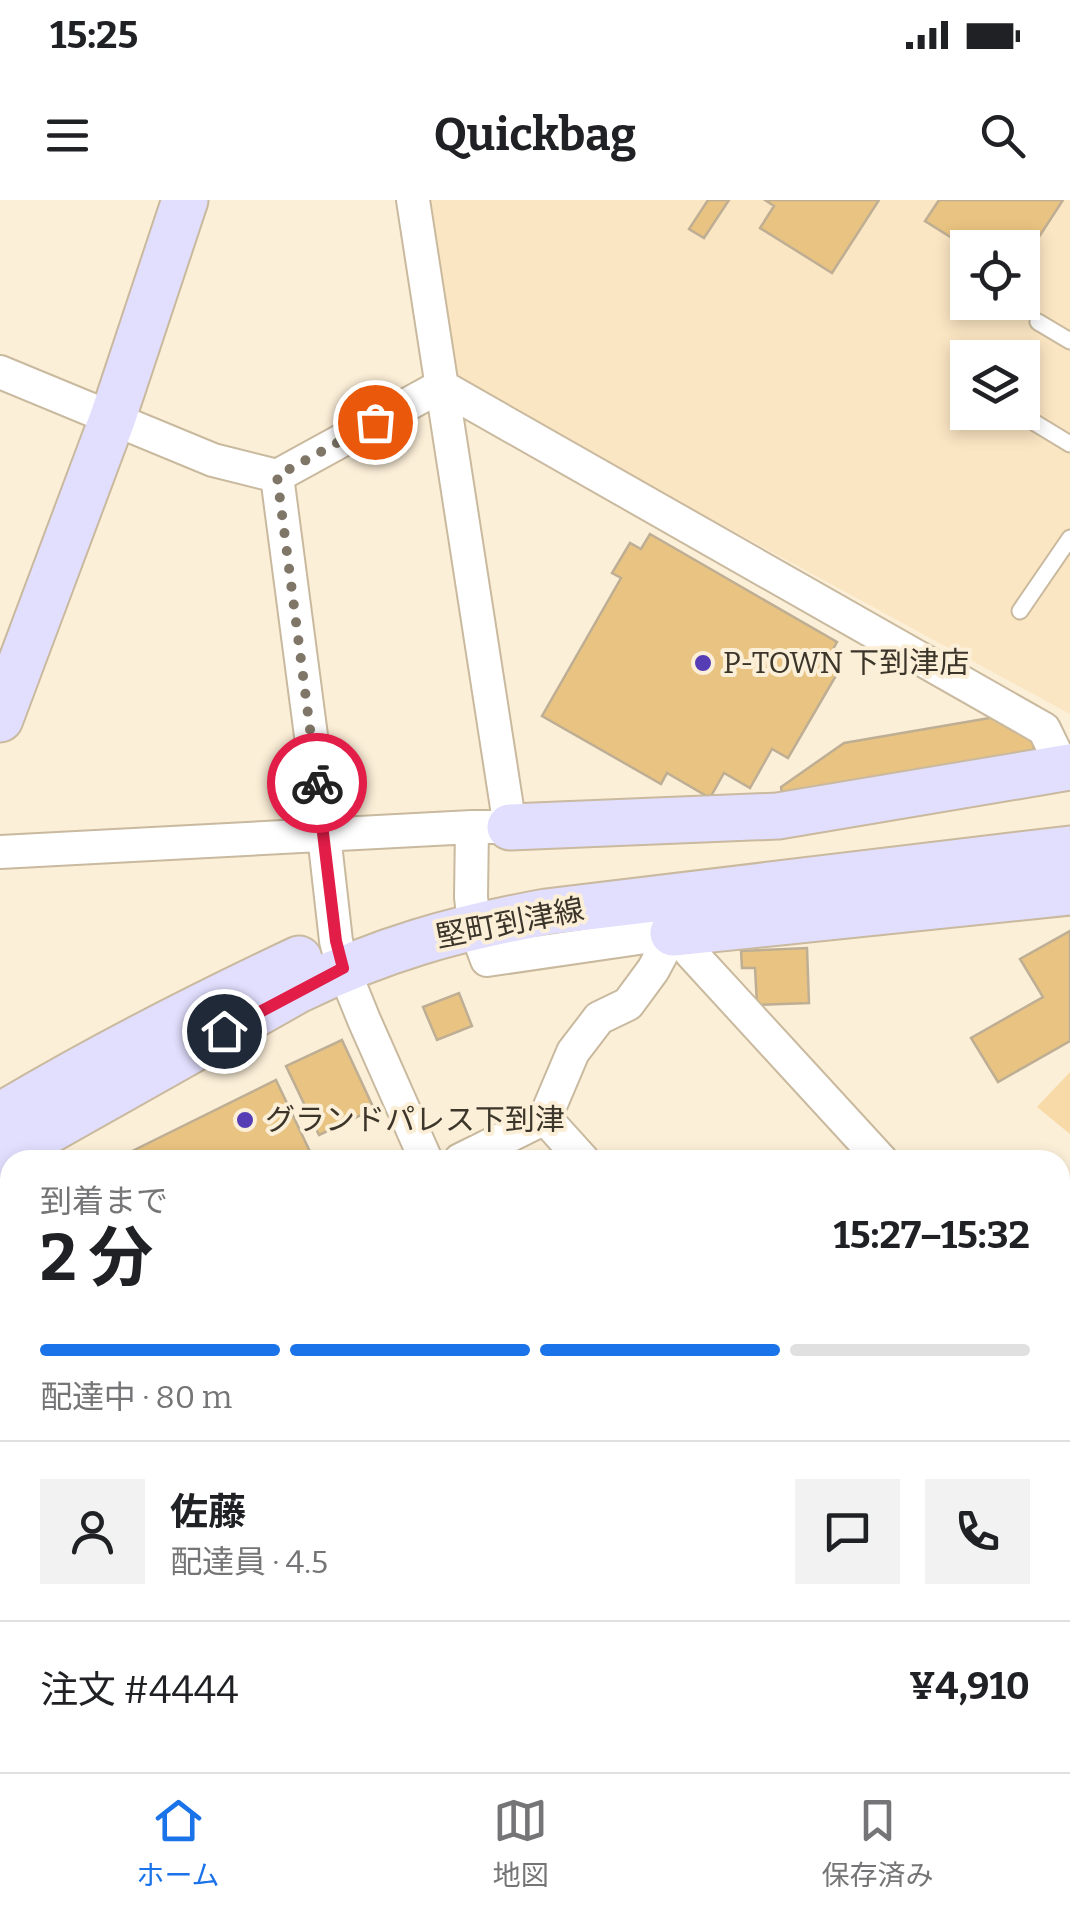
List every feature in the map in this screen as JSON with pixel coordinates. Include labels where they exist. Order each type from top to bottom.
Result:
[{"type":"street","points":[[0,719],[112,417],[185,200]]},
{"type":"street","points":[[413,200],[441,386],[491,827],[472,911],[487,960],[679,932],[1070,892]]},
{"type":"street","points":[[0,372],[212,460],[277,476],[441,386]]},
{"type":"street","points":[[0,852],[778,816],[1067,768],[1044,729],[441,386]]},
{"type":"street","points":[[277,476],[340,955],[422,1150]]},
{"type":"street","name":"堅町到津線","points":[[8,1132],[216,998],[340,955],[402,918],[472,911],[546,912],[1070,819]]},
{"type":"street","name":"堅町到津線","points":[[813,867],[1070,849]]},
{"type":"street","points":[[480,1150],[545,1118],[573,1052],[599,1018],[628,1004],[679,932]]},
{"type":"street","points":[[679,932],[692,952],[872,1150]]},
{"type":"street","points":[[545,1118],[573,1150]]},
{"type":"lane","points":[[1038,322],[1070,341]]},
{"type":"lane","points":[[1040,426],[1070,444]]},
{"type":"lane","points":[[1020,611],[1070,538]]},
{"type":"shaded area","points":[[426,200],[1070,200],[1070,714],[455,380]]},
{"type":"shaded area","points":[[1070,1072],[1070,1134],[1037,1107]]},
{"type":"building","points":[[708,200],[729,200],[704,238],[689,229]]},
{"type":"building","points":[[765,200],[879,200],[832,273],[760,228],[774,206]]},
{"type":"building","points":[[939,200],[1063,200],[1040,235],[1040,230],[950,230],[950,237],[925,221]]},
{"type":"building","name":"P-TOWN 下到津店","points":[[650,534],[837,642],[827,660],[841,667],[788,758],[772,749],[750,788],[724,773],[710,798],[667,773],[661,784],[542,716],[621,578],[612,573],[630,543],[641,549]]},
{"type":"building","points":[[995,717],[1033,737],[1034,751],[782,794],[781,787],[844,743]]},
{"type":"building","points":[[1070,931],[1070,1041],[998,1082],[971,1038],[1043,997],[1020,959]]},
{"type":"building","points":[[807,948],[809,1003],[757,1005],[755,968],[742,968],[741,951]]},
{"type":"building","points":[[459,993],[472,1026],[437,1040],[423,1007]]},
{"type":"building","points":[[342,1040],[374,1109],[319,1135],[286,1066]]},
{"type":"building","name":"グランドパレス下到津","points":[[276,1080],[309,1150],[134,1150]]},
{"type":"way so far","points":[[317,783],[277,476],[375,422]]},
{"type":"place","name":"P-TOWN 下到津店","points":[[703,663]]},
{"type":"place","name":"グランドパレス下到津","points":[[245,1120]]},
{"type":"route","points":[[224,1031],[343,968],[336,941],[317,783]]}]
